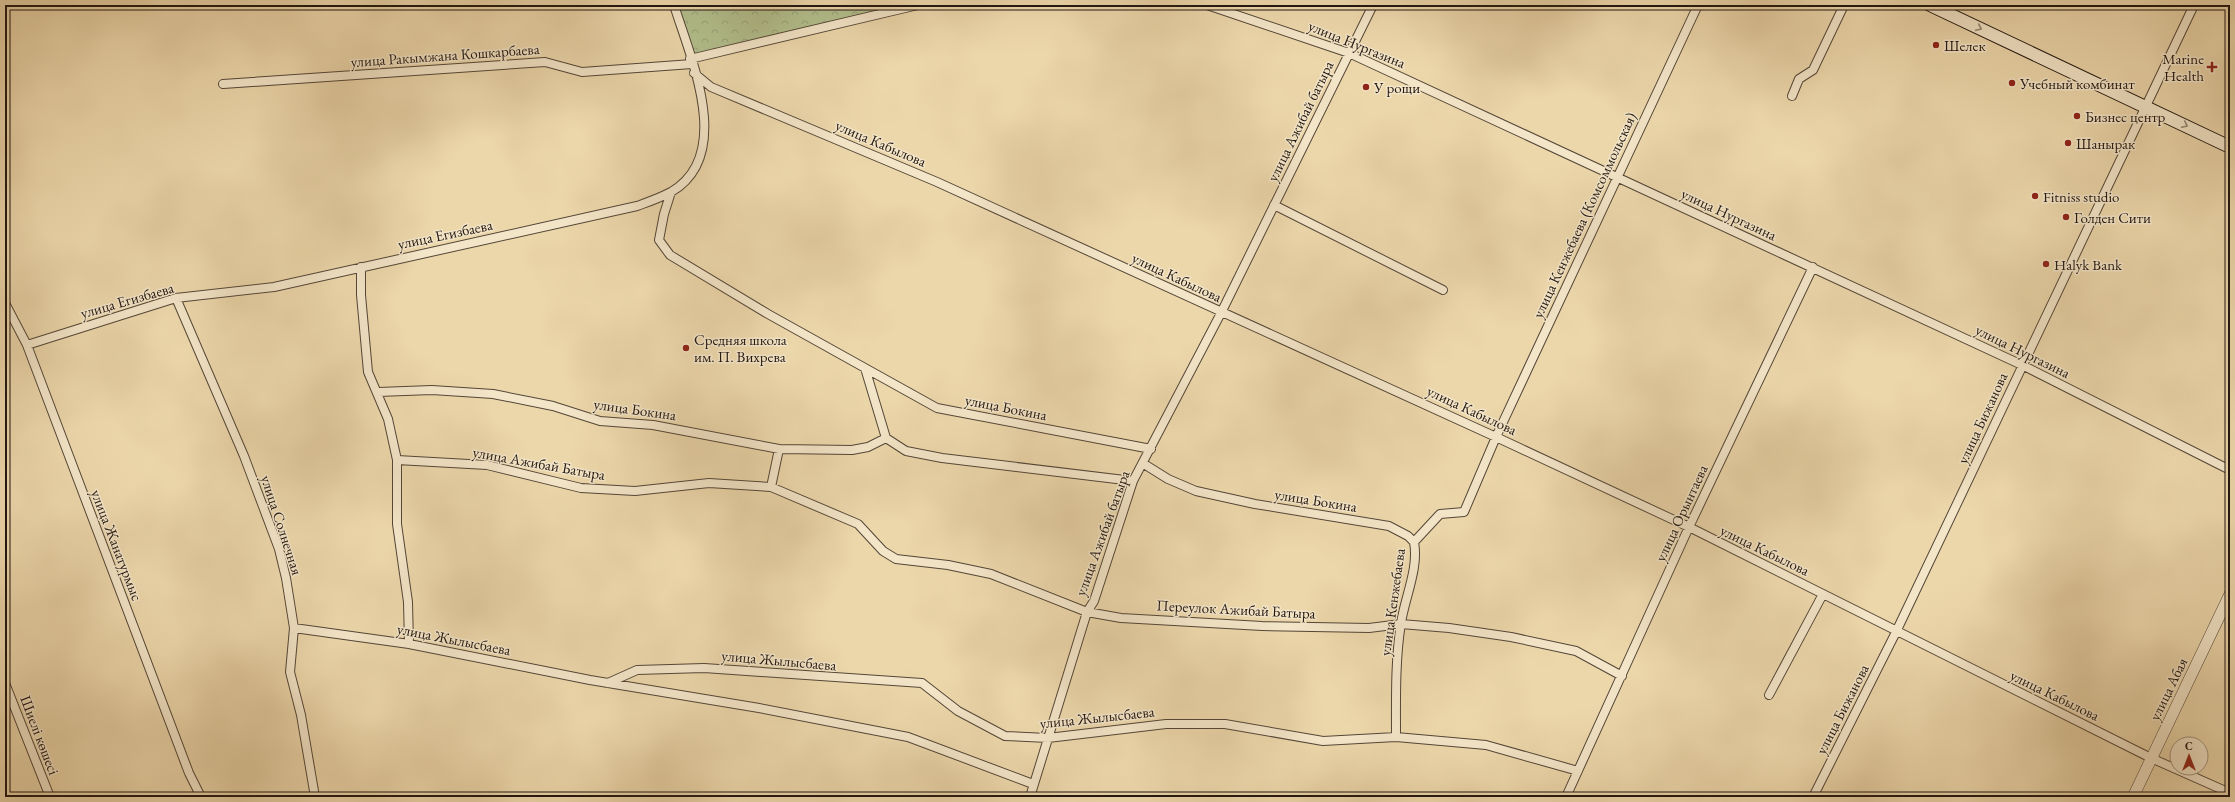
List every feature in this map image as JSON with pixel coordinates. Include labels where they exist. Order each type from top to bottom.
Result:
[{"type":"main road","points":[[1930,5],[1945,8],[2230,147]]},
{"type":"street","name":"улица Егизбаева","points":[[26,345],[176,298],[274,287],[637,206],[671,192],[689,177],[698,159],[703,141],[704,113],[674,5]]},
{"type":"street","points":[[691,62],[918,5]]},
{"type":"street","name":"улица Нургазина","points":[[1207,5],[1349,53],[2022,365],[2230,470]]},
{"type":"street","name":"улица Ажибай батыра","points":[[1030,797],[1087,612],[1094,601],[1133,481],[1152,449],[1373,5]]},
{"type":"street","name":"улица Кенжебаева (Комсоммольская)","points":[[1496,437],[1698,5]]},
{"type":"street","points":[[1792,96],[1799,79],[1813,70],[1844,5]]},
{"type":"street","name":"улица Бижанова","points":[[1813,797],[1896,632],[2144,106],[2194,5]]},
{"type":"street","name":"улица Ракымжана Кошкарбаева","points":[[223,84],[545,62],[582,72],[691,62]]},
{"type":"street","name":"улица Кабылова","points":[[694,73],[711,87],[937,182],[1220,313],[1496,437],[1689,527],[1896,632],[2151,758],[2230,793]]},
{"type":"street","name":"улица Бокина","points":[[671,192],[664,214],[659,240],[670,255],[768,314],[937,408],[1152,449]]},
{"type":"street","name":"улица Ажибай батыра","points":[[1274,205],[1443,290]]},
{"type":"street","points":[[361,267],[361,295],[368,372],[378,392],[388,419],[397,460],[397,524],[408,602],[409,644]]},
{"type":"street","name":"улица Орынтаева","points":[[1566,797],[1689,527],[1813,267]]},
{"type":"street","name":"улица Солнечная","points":[[176,298],[270,521],[286,578],[294,628],[290,672],[301,715],[315,797]]},
{"type":"street","name":"улица Жанатурмыс","points":[[5,303],[26,345],[189,773],[201,797]]},
{"type":"street","points":[[865,368],[886,438],[906,451],[942,458],[1133,481]]},
{"type":"street","name":"улица Бокина","points":[[378,392],[432,390],[493,394],[553,406],[600,422],[653,425],[779,449],[852,450],[868,447],[886,438]]},
{"type":"street","name":"улица Кенжебаева","points":[[1396,737],[1396,689],[1401,624],[1414,566],[1416,550],[1414,542],[1440,514],[1464,512],[1496,437]]},
{"type":"street","points":[[771,487],[779,449]]},
{"type":"street","name":"улица Ажибай Батыра","points":[[397,460],[487,464],[581,488],[635,491],[709,483],[771,487],[862,527]]},
{"type":"street","name":"улица Бокина","points":[[1144,464],[1168,479],[1196,491],[1255,504],[1389,526],[1408,536],[1414,542]]},
{"type":"street","name":"Переулок Ажибай Батыра","points":[[862,527],[878,547],[896,559],[948,565],[991,574],[1087,612],[1121,618],[1262,626],[1369,628],[1401,624],[1511,637],[1576,651],[1622,676]]},
{"type":"street","points":[[1769,695],[1823,594]]},
{"type":"street","name":"улица Абая","points":[[2133,797],[2230,594]]},
{"type":"street","name":"улица Жылысбаева","points":[[294,628],[409,644],[608,683],[759,708],[908,737],[1033,784]]},
{"type":"street","name":"улица Жылысбаева","points":[[608,683],[636,670],[704,668],[922,683],[958,711],[1005,736],[1048,738],[1166,724],[1225,724],[1323,742],[1396,737],[1486,745],[1578,771]]},
{"type":"street","name":"Шиелі көшесі","points":[[5,683],[50,797]]},
{"type":"green space","points":[[675,5],[902,5],[690,56]]},
{"type":"place","name":"Шелек","points":[[1936,45]]},
{"type":"place","name":"Marine Health","points":[[2212,67]]},
{"type":"place","name":"Учебный комбинат","points":[[2012,83]]},
{"type":"place","name":"У рощи","points":[[1366,87]]},
{"type":"place","name":"Бизнес центр","points":[[2077,116]]},
{"type":"place","name":"Шанырак","points":[[2068,143]]},
{"type":"place","name":"Fitniss studio","points":[[2035,196]]},
{"type":"place","name":"Голден Сити","points":[[2066,217]]},
{"type":"place","name":"Halyk Bank","points":[[2046,264]]},
{"type":"place","name":"Средняя школа им. П. Вихрева","points":[[686,348]]}]
